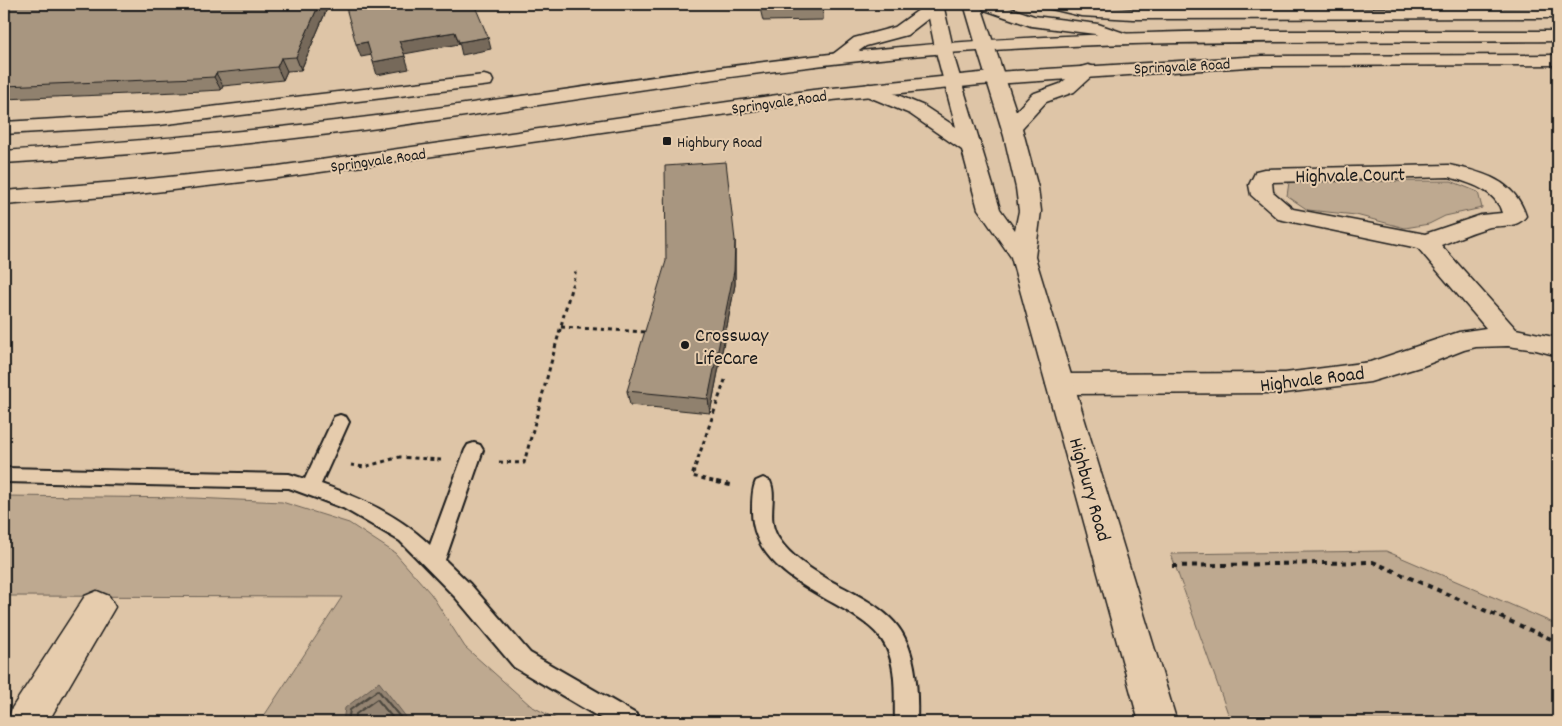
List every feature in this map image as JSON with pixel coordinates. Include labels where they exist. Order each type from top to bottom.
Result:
[{"type":"main road","name":"Highbury Road","points":[[972,4],[1023,171],[1030,211],[1024,257]]},
{"type":"main road","points":[[984,4],[1031,21],[1098,29],[1124,39]]},
{"type":"main road","points":[[1049,4],[1081,10],[1133,14],[1558,13]]},
{"type":"main road","name":"Highbury Road","points":[[935,5],[944,48],[989,209],[1024,257],[1158,722]]},
{"type":"main road","points":[[837,58],[860,42],[901,31],[935,5]]},
{"type":"main road","name":"Springvale Road","points":[[4,157],[162,145],[344,126],[837,58],[944,48],[1124,39],[1558,36]]},
{"type":"main road","name":"Springvale Road","points":[[4,198],[139,187],[278,172],[869,90],[996,78],[1296,60],[1558,60]]},
{"type":"main road","points":[[1011,128],[1039,98],[1066,88],[1088,71]]},
{"type":"main road","points":[[4,128],[159,119],[484,81]]},
{"type":"main road","points":[[869,90],[917,110],[972,147]]},
{"type":"main road","name":"Highvale Court","points":[[1449,171],[1485,181],[1504,195],[1514,206],[1515,216],[1504,220],[1489,220],[1426,242],[1376,230],[1286,214],[1262,195],[1260,185],[1264,176],[1449,171]]},
{"type":"main road","points":[[1426,242],[1508,337]]},
{"type":"main road","name":"Highvale Road","points":[[1060,384],[1255,385],[1314,381],[1370,372],[1413,359],[1460,341],[1476,338],[1508,337],[1558,347]]},
{"type":"main road","points":[[26,722],[97,607]]},
{"type":"lane","points":[[310,488],[340,422]]},
{"type":"lane","points":[[434,562],[474,450]]},
{"type":"lane","points":[[4,475],[289,481],[350,502],[407,535],[463,591],[522,660],[628,722]]},
{"type":"lane","points":[[763,486],[762,509],[765,530],[776,551],[794,568],[877,619],[894,638],[906,686],[906,722]]},
{"type":"path","points":[[561,327],[650,332]]},
{"type":"path","points":[[725,380],[692,476],[737,486],[763,486]]},
{"type":"path","points":[[1172,566],[1373,562],[1558,642]]},
{"type":"shaded area","points":[[1451,181],[1478,192],[1482,208],[1445,216],[1429,224],[1405,228],[1356,215],[1308,210],[1287,196],[1289,182]]},
{"type":"shaded area","points":[[4,496],[194,498],[282,502],[349,523],[395,553],[431,594],[465,647],[531,706],[562,722],[260,722],[342,597],[4,596]]},
{"type":"shaded area","points":[[1386,551],[1558,625],[1558,722],[1231,722],[1171,554]]},
{"type":"water","points":[[379,682],[410,722],[343,722],[345,708]]},
{"type":"building","points":[[4,4],[319,4],[296,57],[281,58],[277,67],[216,73],[214,77],[4,86]]},
{"type":"building","points":[[345,4],[474,4],[488,37],[459,42],[455,32],[399,41],[405,56],[373,62],[367,42],[356,44]]},
{"type":"building","name":"Crossway LifeCare","points":[[726,162],[735,240],[734,271],[708,399],[627,391],[666,261],[665,166]]},
{"type":"place","name":"Highbury Road","points":[[667,141]]},
{"type":"place","name":"Crossway LifeCare","points":[[685,345]]}]
